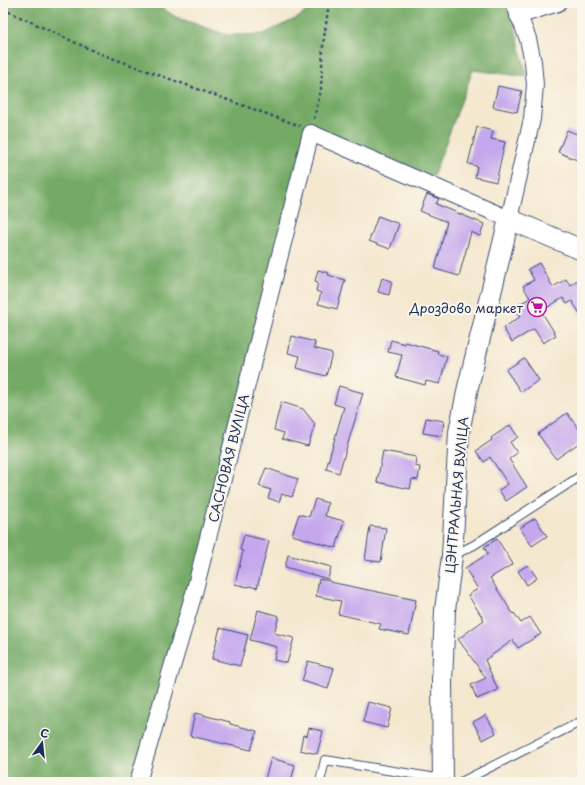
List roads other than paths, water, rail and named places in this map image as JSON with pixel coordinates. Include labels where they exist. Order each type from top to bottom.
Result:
[{"type":"street","points":[[516,9],[558,3]]},
{"type":"street","name":"ЦЭНТРАЛЬНАЯ ВУЛІЦА","points":[[449,781],[442,681],[444,622],[452,556],[459,432],[463,406],[532,119],[534,85],[533,62],[528,39],[516,9]]},
{"type":"street","name":"САСНОВАЯ ВУЛІЦА","points":[[138,782],[194,593],[311,133],[509,219]]},
{"type":"street","points":[[509,219],[582,250]]},
{"type":"lane","points":[[452,556],[474,545],[582,475]]},
{"type":"lane","points":[[320,782],[325,760],[449,781],[582,720]]},
{"type":"place","name":"Дроздово маркет","points":[[537,307]]}]
